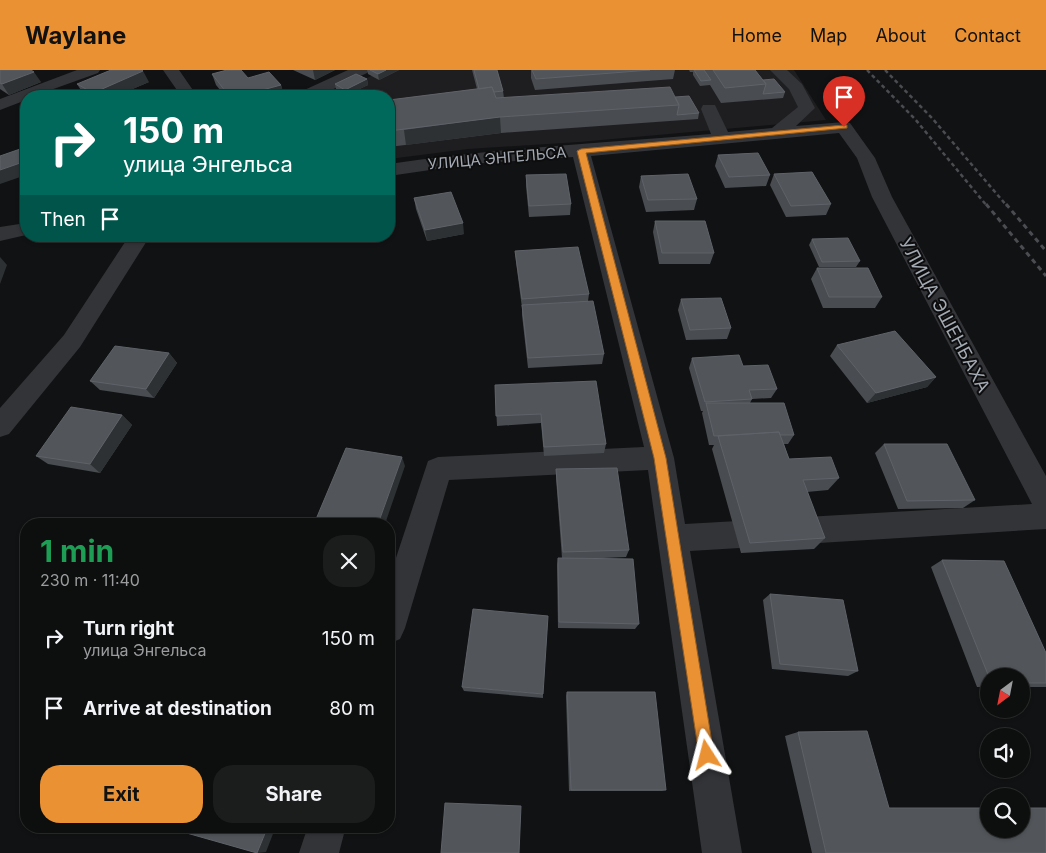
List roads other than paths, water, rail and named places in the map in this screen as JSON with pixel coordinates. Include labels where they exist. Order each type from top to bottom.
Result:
[{"type":"street","points":[[36,90],[92,70]]},
{"type":"street","points":[[170,70],[185,90]]},
{"type":"street","points":[[319,90],[361,70]]},
{"type":"street","points":[[777,133],[806,108],[796,87],[778,70]]},
{"type":"street","points":[[0,105],[20,96]]},
{"type":"street","points":[[709,109],[722,138]]},
{"type":"street","name":"УЛИЦА ЭНГЕЛЬСА","points":[[395,169],[471,158],[581,151],[844,127]]},
{"type":"street","name":"УЛИЦА ЭШЕНБАХА","points":[[844,127],[866,158],[882,198],[1046,503]]},
{"type":"street","points":[[581,151],[660,458],[722,853]]},
{"type":"street","points":[[0,234],[20,230]]},
{"type":"street","points":[[0,426],[72,341],[136,242]]},
{"type":"street","points":[[395,609],[438,469],[660,458]]},
{"type":"street","points":[[672,538],[1046,516]]},
{"type":"street","points":[[319,853],[325,833]]},
{"type":"railway","points":[[867,70],[915,119],[987,206]]},
{"type":"railway","points":[[885,70],[932,118],[1007,206]]},
{"type":"railway","points":[[986,204],[1046,276]]},
{"type":"railway","points":[[1006,204],[1046,251]]}]
